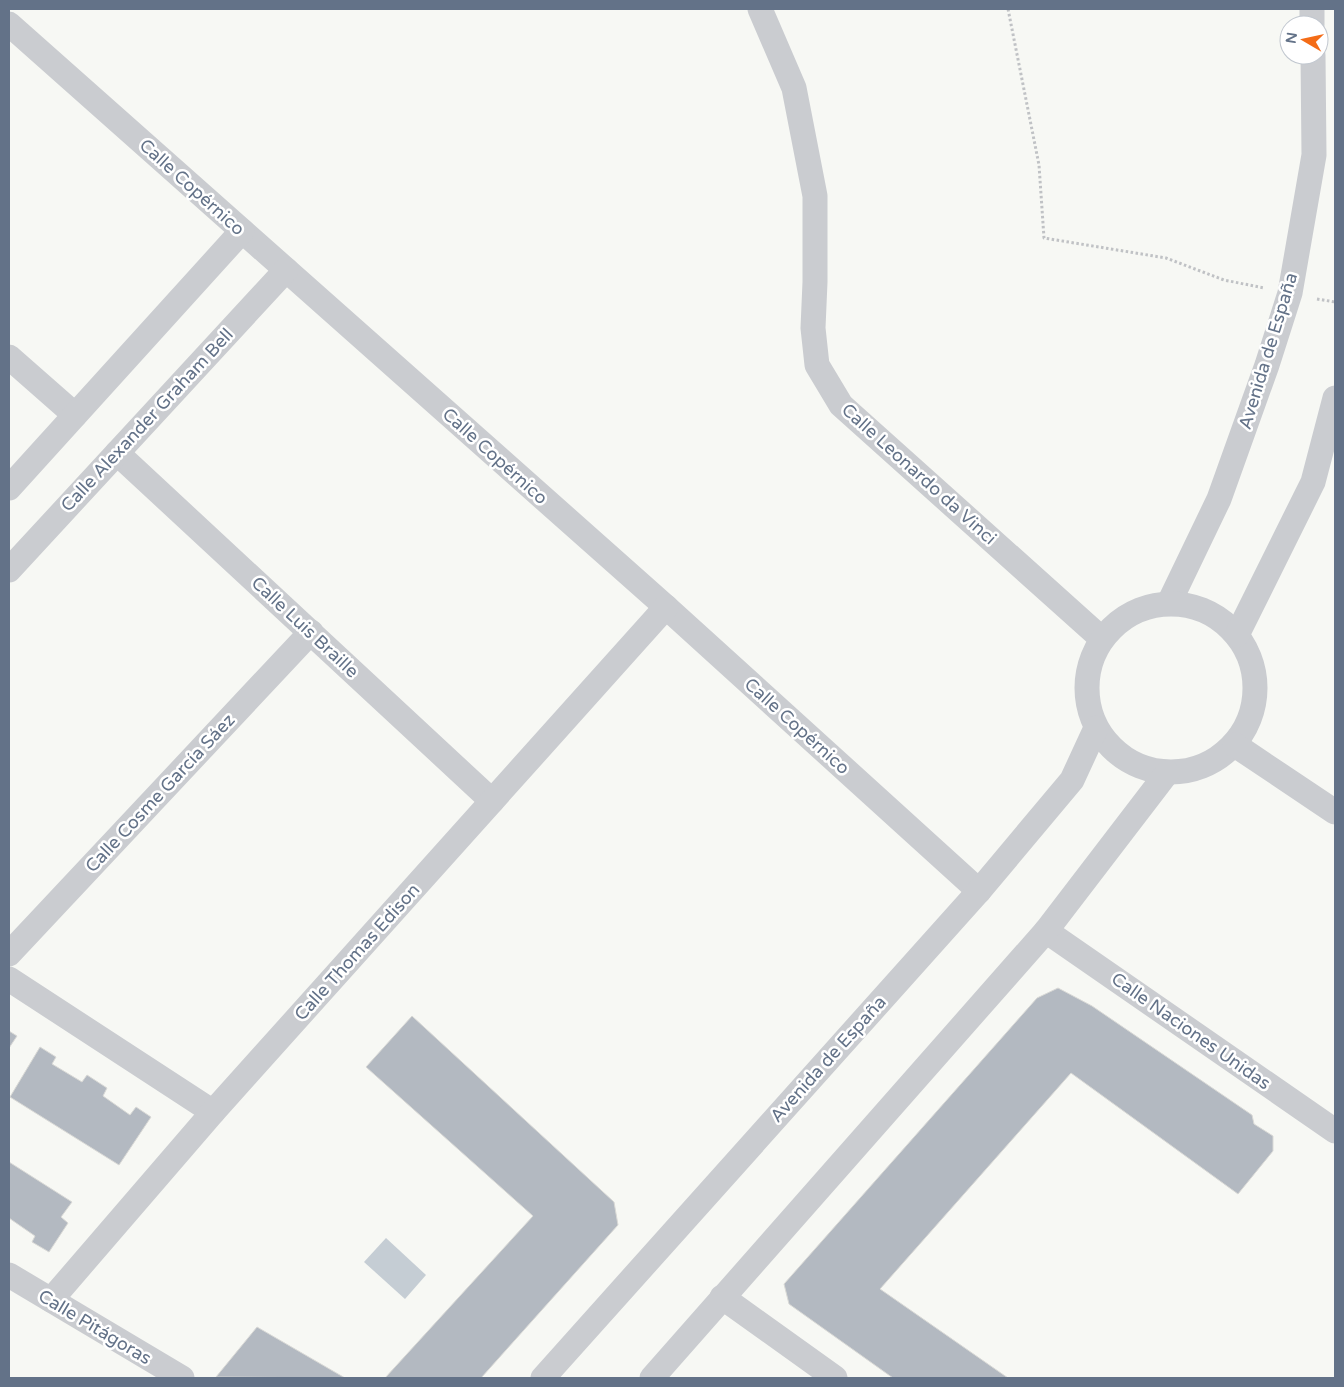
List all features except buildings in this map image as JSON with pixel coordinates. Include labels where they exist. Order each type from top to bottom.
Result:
[{"type":"street","name":"Calle Leonardo da Vinci","points":[[760,9],[794,88],[815,196],[813,328],[817,365],[841,405],[1102,639]]},
{"type":"street","name":"Calle Copérnico","points":[[9,24],[666,607],[978,891]]},
{"type":"street","name":"Avenida de España","points":[[1169,603],[1219,499],[1267,365],[1290,293],[1314,155],[1313,65]]},
{"type":"street","points":[[9,488],[242,231]]},
{"type":"street","name":"Calle Alexander Graham Bell","points":[[9,570],[286,270]]},
{"type":"street","points":[[9,357],[75,416]]},
{"type":"street","points":[[1237,634],[1312,482],[1335,398]]},
{"type":"street","name":"Calle Luis Braille","points":[[117,453],[492,801]]},
{"type":"street","points":[[1169,603],[1194,606],[1218,617],[1237,634],[1249,655],[1255,678],[1255,702],[1248,725],[1235,745],[1215,761],[1192,771],[1167,774],[1138,767],[1114,752],[1096,728],[1088,706],[1086,683],[1091,660],[1102,639],[1120,620],[1143,608],[1169,603]]},
{"type":"street","name":"Calle Thomas Edison","points":[[51,1300],[213,1112],[666,607]]},
{"type":"street","name":"Calle Cosme García Sáez","points":[[9,954],[311,632]]},
{"type":"street","name":"Avenida de España","points":[[542,1378],[978,891],[1072,780],[1096,728]]},
{"type":"street","points":[[1235,745],[1335,812]]},
{"type":"street","points":[[652,1378],[1046,931],[1167,774]]},
{"type":"street","name":"Calle Naciones Unidas","points":[[1046,931],[1335,1131]]},
{"type":"street","points":[[9,979],[213,1112]]},
{"type":"street","name":"Calle Pitágoras","points":[[9,1276],[182,1378]]},
{"type":"street","points":[[722,1298],[835,1378]]},
{"type":"path","points":[[1008,9],[1038,164],[1044,238],[1166,258],[1224,280],[1335,302]]},
{"type":"shaded area","points":[[386,1238],[426,1275],[405,1299],[364,1262]]}]
